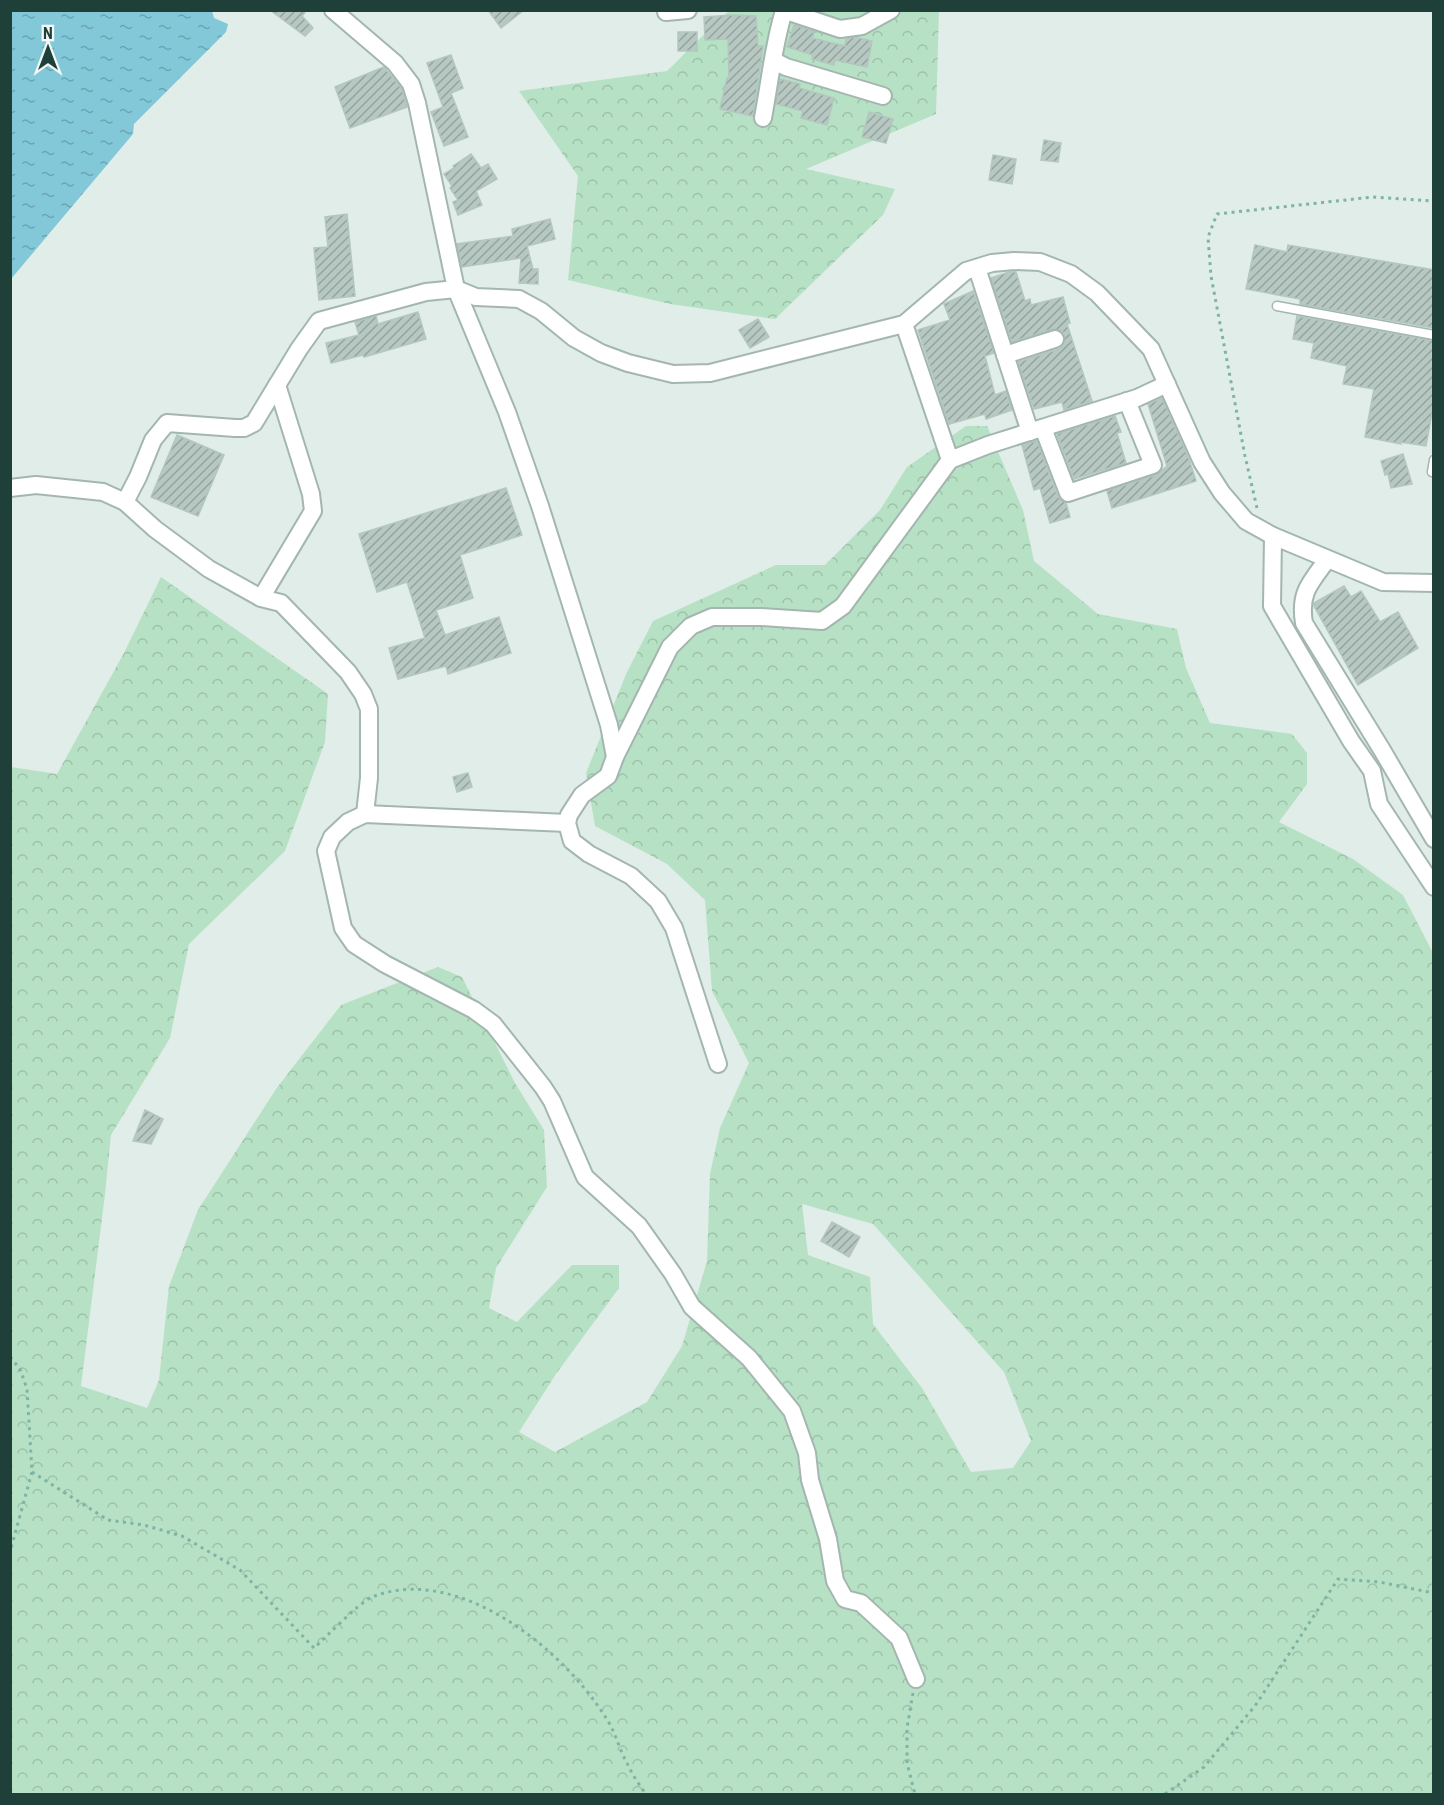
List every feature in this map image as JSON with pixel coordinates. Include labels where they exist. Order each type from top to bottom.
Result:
[{"type":"street","points":[[333,10],[394,63],[411,84],[456,289],[507,412],[540,506],[609,724],[615,757]]},
{"type":"street","points":[[666,12],[688,10]]},
{"type":"street","points":[[763,118],[776,38],[784,11],[840,28],[862,26],[891,10]]},
{"type":"street","points":[[774,61],[786,67],[884,96]]},
{"type":"street","points":[[125,502],[153,440],[167,423],[244,428],[254,423],[299,349],[319,321],[426,292],[456,289],[476,297],[519,299],[541,311],[574,339],[602,353],[628,363],[673,374],[710,373],[904,324],[966,271],[1014,261],[1040,262],[1071,274],[1097,293],[1151,349],[1203,462],[1222,493],[1246,521],[1273,536],[1383,582],[1434,583]]},
{"type":"street","points":[[977,268],[1005,355],[1036,430],[1068,493],[1153,465],[1127,401]]},
{"type":"street","points":[[904,324],[950,460]]},
{"type":"street","points":[[1005,355],[1055,339]]},
{"type":"street","points":[[718,1064],[674,928],[658,901],[631,876],[589,854],[572,841],[567,823],[569,815],[582,795],[608,776],[615,757],[670,647],[691,626],[712,617],[822,621],[843,606],[950,460],[988,444],[1127,401],[1167,384]]},
{"type":"street","points":[[261,598],[313,511],[311,494],[277,385]]},
{"type":"street","points":[[10,488],[36,485],[103,492],[125,502],[155,530],[209,569],[261,598],[281,603],[348,672],[363,694],[369,709],[369,778],[365,814]]},
{"type":"street","points":[[1273,536],[1272,606],[1351,741],[1372,771],[1379,804],[1434,887]]},
{"type":"street","points":[[1327,560],[1307,588],[1301,605],[1304,623],[1434,838]]},
{"type":"street","points":[[567,823],[365,814],[348,822],[332,837],[326,851],[344,928],[354,944],[385,964],[474,1010],[493,1024],[552,1101],[585,1178],[639,1226],[673,1274],[692,1307],[749,1358],[792,1411],[807,1453],[810,1480],[828,1539],[836,1581],[845,1599],[861,1603],[899,1638],[916,1679]]},
{"type":"lane","points":[[1277,306],[1434,335]]},
{"type":"lane","points":[[1434,460],[1432,472],[1434,472]]},
{"type":"path","points":[[10,1357],[20,1369],[27,1389],[32,1472],[10,1552]]},
{"type":"path","points":[[32,1472],[108,1520],[182,1536],[240,1570],[314,1648],[369,1598],[392,1591],[430,1591],[471,1600],[514,1624],[546,1649],[577,1679],[607,1719],[627,1764],[646,1794]]},
{"type":"path","points":[[1165,1794],[1204,1767],[1255,1706],[1338,1579],[1379,1582],[1434,1593]]},
{"type":"path","points":[[915,1794],[907,1763],[907,1728],[916,1679]]},
{"type":"green space","points":[[729,11],[939,11],[936,114],[806,169],[895,189],[883,215],[775,319],[670,304],[568,280],[578,176],[519,91],[667,71]]},
{"type":"green space","points":[[966,426],[987,426],[1023,510],[1034,561],[1098,614],[1177,629],[1186,668],[1210,723],[1292,734],[1307,753],[1307,784],[1279,822],[1353,859],[1403,895],[1433,953],[1433,1794],[11,1794],[11,767],[57,774],[124,653],[161,577],[328,694],[325,742],[285,851],[189,944],[170,1038],[111,1135],[81,1386],[147,1408],[159,1380],[169,1286],[198,1210],[276,1089],[341,1005],[438,967],[462,977],[515,1083],[544,1130],[547,1187],[496,1268],[489,1308],[517,1322],[572,1265],[619,1265],[619,1288],[556,1374],[519,1432],[555,1452],[647,1402],[682,1346],[707,1261],[710,1174],[720,1128],[749,1063],[712,991],[705,900],[667,864],[595,826],[586,773],[627,672],[653,621],[776,565],[825,565],[880,510],[907,467]],"holes":[[[802,1204],[873,1224],[1004,1372],[1031,1441],[1013,1468],[971,1472],[922,1388],[873,1324],[870,1277],[808,1255]]]},
{"type":"water","points":[[11,10],[212,11],[214,18],[228,24],[226,32],[134,124],[133,134],[11,279]]},
{"type":"building","points":[[270,10],[307,10],[302,16],[313,28],[305,36]]},
{"type":"building","points":[[488,10],[524,10],[501,28]]},
{"type":"building","points":[[756,16],[758,46],[763,46],[753,116],[720,109],[727,78],[729,78],[728,39],[705,40],[704,17]]},
{"type":"building","points":[[794,25],[814,31],[812,38],[845,46],[846,39],[855,37],[872,41],[867,67],[835,60],[834,65],[812,59],[813,55],[787,47]]},
{"type":"building","points":[[678,32],[697,32],[697,51],[678,51]]},
{"type":"building","points":[[451,55],[463,88],[451,93],[468,137],[444,146],[431,112],[443,107],[427,63]]},
{"type":"building","points":[[384,67],[402,89],[407,107],[350,128],[335,87]]},
{"type":"building","points":[[780,79],[800,84],[799,88],[834,98],[827,125],[801,118],[803,111],[776,104]]},
{"type":"building","points":[[869,112],[893,119],[886,143],[862,137]]},
{"type":"building","points":[[1044,140],[1061,143],[1058,162],[1041,160]]},
{"type":"building","points":[[471,154],[481,168],[488,164],[497,179],[476,191],[482,205],[458,215],[453,202],[458,200],[444,174]]},
{"type":"building","points":[[993,155],[1016,159],[1012,184],[989,180]]},
{"type":"building","points":[[347,214],[355,296],[319,300],[314,248],[328,247],[325,217]]},
{"type":"building","points":[[550,219],[555,239],[527,246],[533,269],[538,269],[538,284],[519,283],[521,258],[462,267],[457,244],[513,236],[512,229]]},
{"type":"building","points":[[1255,245],[1287,252],[1288,245],[1434,270],[1434,328],[1300,304],[1300,299],[1246,289]]},
{"type":"building","points":[[1016,272],[1025,301],[1030,299],[1031,305],[1063,297],[1070,323],[1067,324],[1092,401],[1064,410],[1062,402],[1034,409],[1018,362],[1059,349],[1063,346],[1065,336],[1062,331],[1052,329],[1012,342],[991,278]]},
{"type":"building","points":[[973,291],[994,353],[985,356],[995,395],[1006,391],[1012,410],[986,419],[985,414],[949,424],[918,330],[950,320],[944,304]]},
{"type":"building","points":[[418,312],[426,339],[364,357],[363,355],[331,363],[326,343],[359,335],[355,322],[376,316],[378,324]]},
{"type":"building","points":[[1297,316],[1434,341],[1434,402],[1426,446],[1365,437],[1374,389],[1343,384],[1347,366],[1311,358],[1314,343],[1293,339]]},
{"type":"building","points":[[758,319],[769,337],[750,348],[739,330]]},
{"type":"building","points":[[1162,398],[1189,459],[1196,481],[1112,508],[1107,491],[1156,475],[1167,466],[1148,404]]},
{"type":"building","points":[[1115,416],[1121,432],[1117,433],[1126,463],[1074,479],[1057,434]]},
{"type":"building","points":[[177,435],[224,455],[198,516],[151,497]]},
{"type":"building","points":[[1037,441],[1058,497],[1066,503],[1070,517],[1050,523],[1040,488],[1034,490],[1022,445]]},
{"type":"building","points":[[1403,454],[1412,484],[1391,488],[1388,474],[1385,475],[1381,461]]},
{"type":"building","points":[[506,488],[522,535],[460,555],[473,598],[436,610],[445,635],[499,617],[511,653],[448,674],[446,666],[398,679],[389,648],[425,638],[407,582],[377,592],[359,534]]},
{"type":"building","points":[[1344,586],[1351,597],[1361,591],[1380,622],[1398,612],[1418,648],[1358,685],[1314,606],[1314,603]]},
{"type":"building","points":[[468,773],[472,787],[457,792],[453,777]]},
{"type":"building","points":[[145,1110],[163,1119],[151,1144],[133,1141]]},
{"type":"building","points":[[832,1222],[860,1237],[849,1257],[821,1241]]}]
